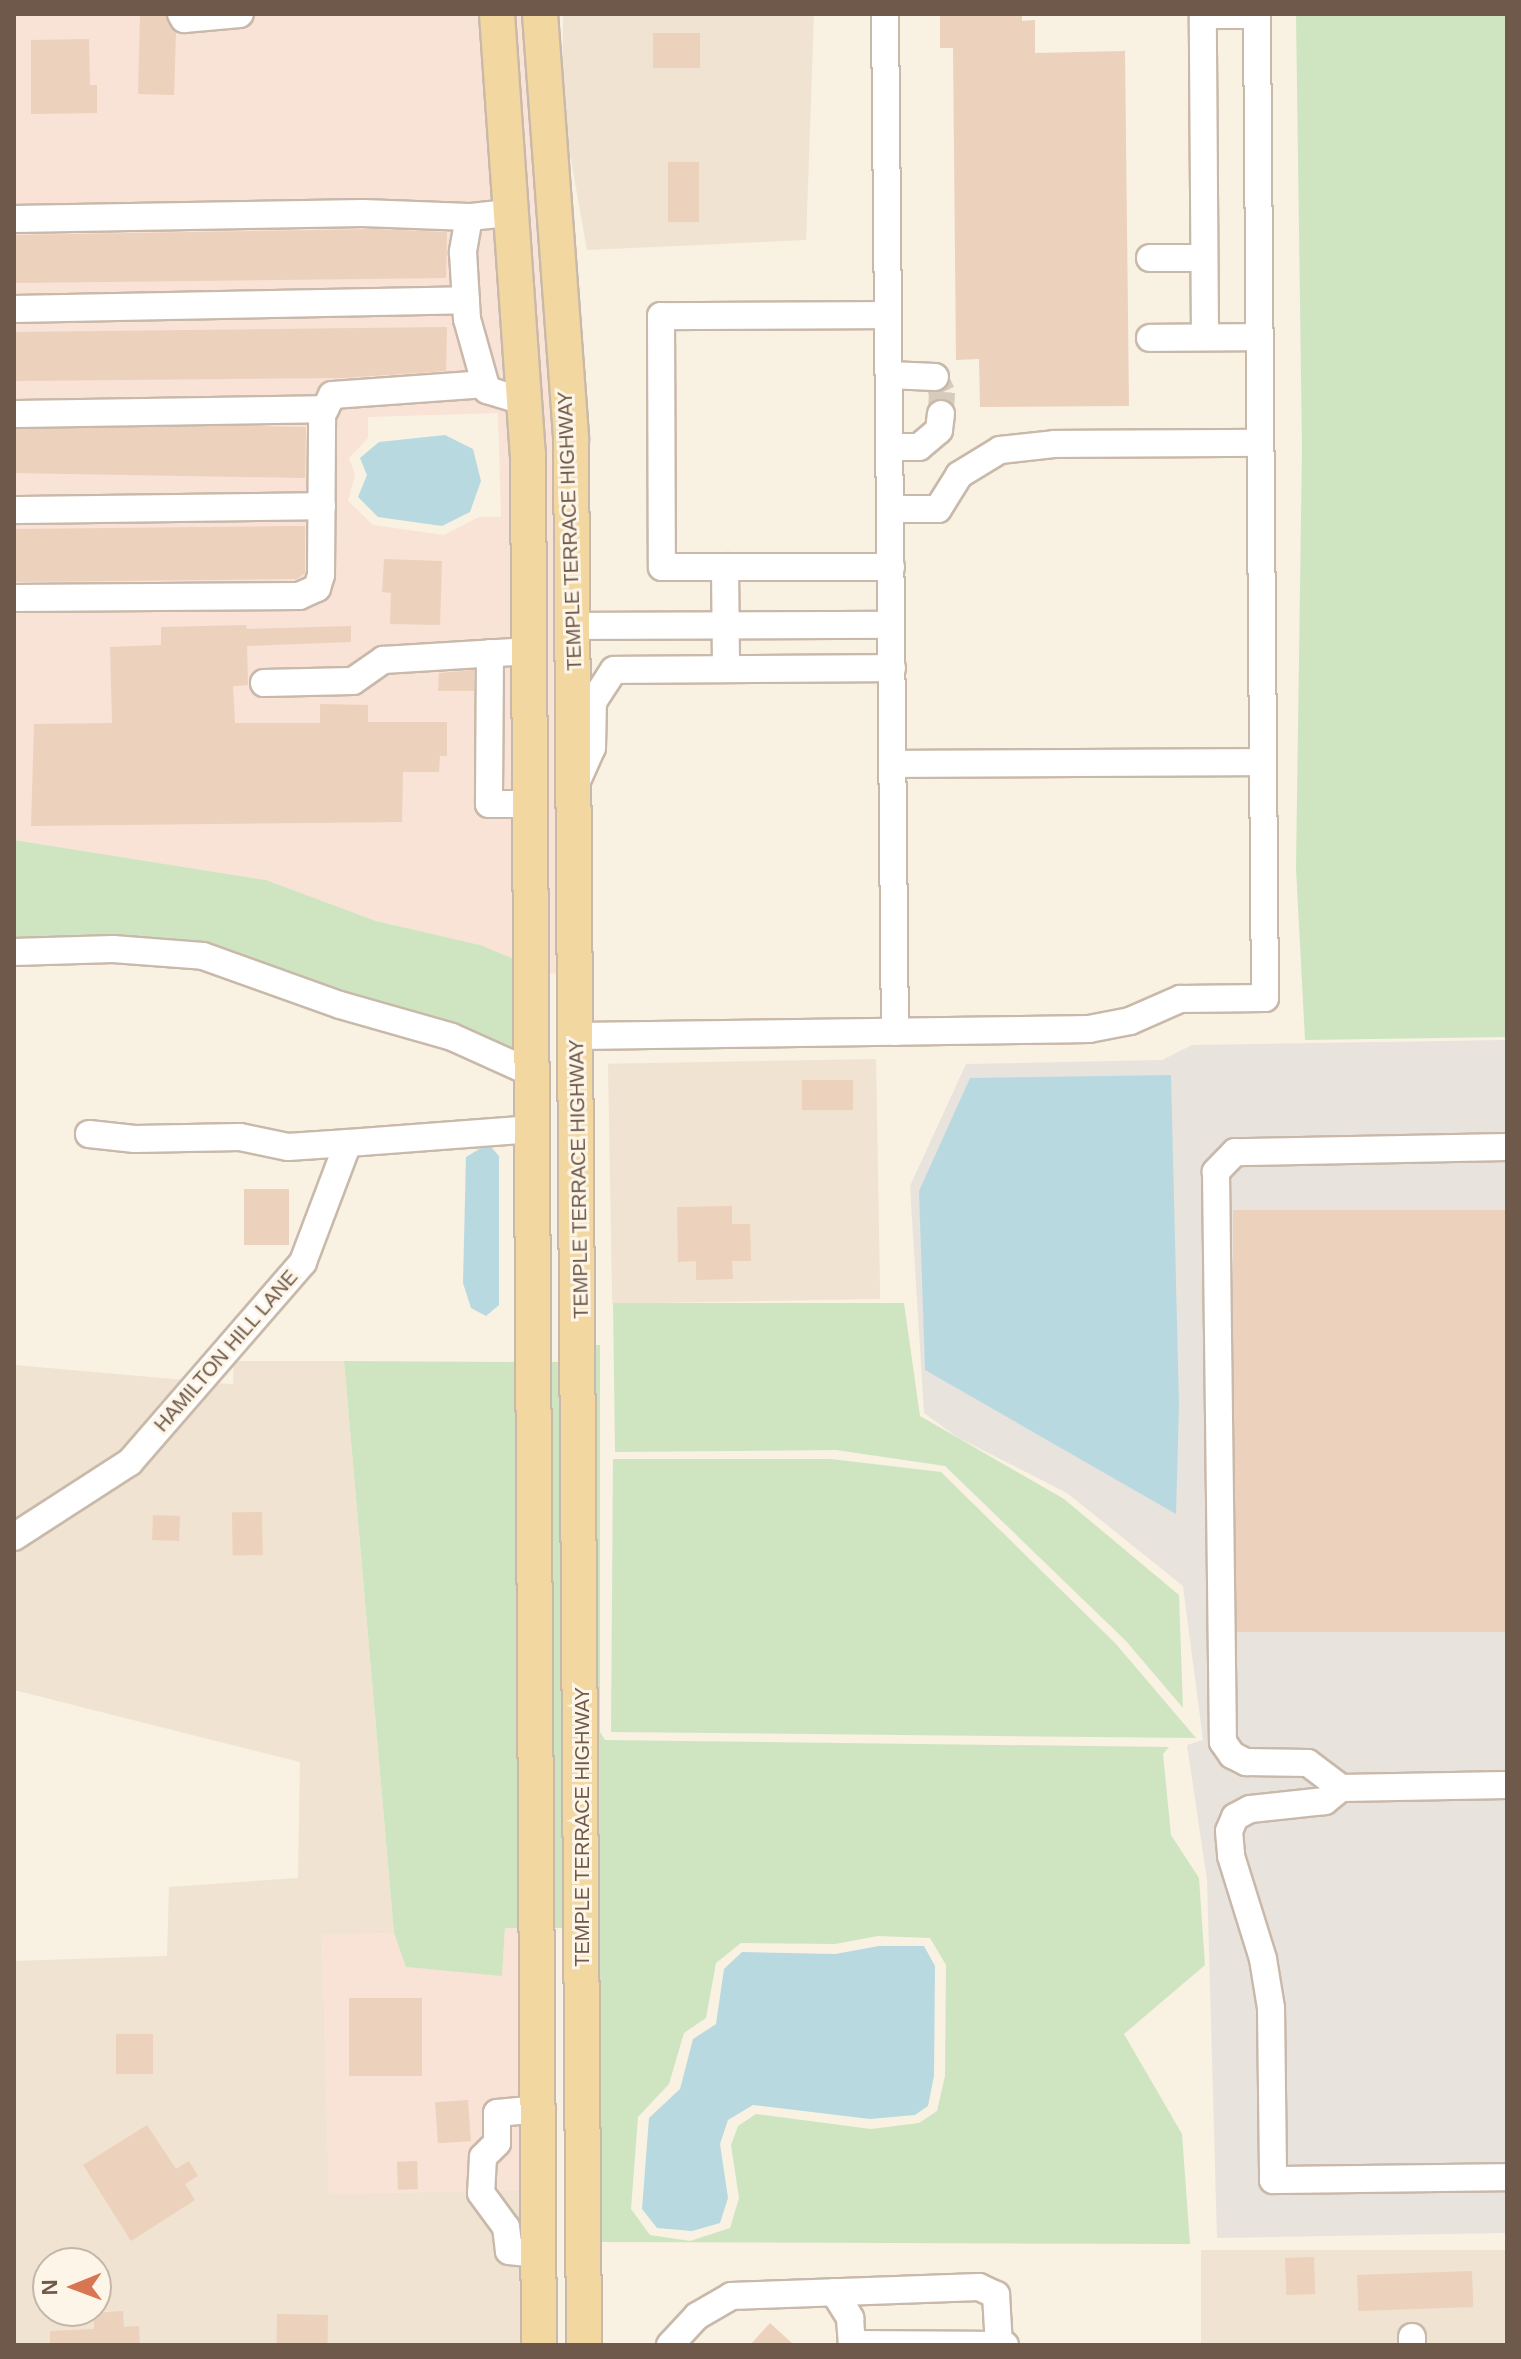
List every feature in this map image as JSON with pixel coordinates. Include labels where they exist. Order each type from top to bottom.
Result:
[{"type":"main road","name":"TEMPLE TERRACE HIGHWAY","points":[[497,14],[508,213],[524,401],[530,651],[539,2345]]},
{"type":"main road","name":"TEMPLE TERRACE HIGHWAY","points":[[540,14],[571,438],[581,1350],[584,2345]]},
{"type":"main road","points":[[534,1351],[581,1350]]},
{"type":"main road","points":[[540,2109],[583,2107]]},
{"type":"street","points":[[181,14],[184,19],[240,14]]},
{"type":"street","points":[[885,14],[895,1032]]},
{"type":"street","points":[[578,1036],[1089,1029],[1130,1021],[1180,999],[1265,998],[1257,15],[1203,15],[1205,336]]},
{"type":"street","points":[[14,219],[363,213],[469,217],[508,213]]},
{"type":"street","points":[[469,217],[463,252],[466,300],[484,384],[501,398],[524,401]]},
{"type":"street","points":[[1150,258],[1204,258]]},
{"type":"street","points":[[14,309],[466,300]]},
{"type":"street","points":[[888,315],[661,316],[662,567],[891,567]]},
{"type":"street","points":[[1150,338],[1259,337]]},
{"type":"street","points":[[889,375],[935,377]]},
{"type":"street","points":[[14,598],[299,596],[317,588],[321,575],[325,409],[332,395],[484,384]]},
{"type":"street","points":[[14,414],[325,409]]},
{"type":"street","points":[[889,447],[919,447],[939,430],[941,414]]},
{"type":"street","points":[[890,509],[938,509],[959,475],[1000,450],[1054,444],[1260,443]]},
{"type":"street","points":[[14,510],[322,506]]},
{"type":"street","points":[[725,567],[726,669]]},
{"type":"street","points":[[574,626],[891,625]]},
{"type":"street","points":[[264,683],[353,681],[383,660],[530,651]]},
{"type":"street","points":[[490,653],[489,804],[531,804]]},
{"type":"street","points":[[576,785],[592,748],[593,702],[614,670],[892,668]]},
{"type":"street","points":[[893,764],[1263,762]]},
{"type":"street","points":[[14,952],[113,949],[203,956],[340,1005],[452,1037],[532,1073]]},
{"type":"street","points":[[89,1134],[135,1139],[240,1137],[288,1147],[533,1129]]},
{"type":"street","name":"HAMILTON HILL LANE","points":[[14,1537],[130,1462],[303,1262],[348,1143]]},
{"type":"street","points":[[1341,1788],[1308,1763],[1246,1762],[1232,1755],[1223,1742],[1216,1172],[1235,1152],[1507,1147]]},
{"type":"street","points":[[1507,1785],[1341,1788],[1325,1801],[1250,1809],[1235,1817],[1229,1831],[1231,1856],[1263,1959],[1271,2008],[1273,2180],[1507,2177]]},
{"type":"street","points":[[540,2109],[497,2113],[497,2143],[483,2157],[481,2193],[506,2227],[509,2251],[540,2254]]},
{"type":"street","points":[[670,2345],[697,2316],[731,2296],[834,2292],[979,2287],[996,2295],[1001,2344],[852,2345],[850,2318],[834,2292]]},
{"type":"shaded area","points":[[14,14],[484,14],[515,454],[519,961],[480,945],[376,921],[266,880],[14,840]],"holes":[[[498,413],[501,517],[479,517],[444,535],[373,525],[348,501],[355,475],[349,458],[368,438],[368,417]]]},
{"type":"shaded area","points":[[510,14],[527,14],[559,438],[565,975],[544,972]]},
{"type":"shaded area","points":[[563,14],[814,14],[806,240],[587,250],[562,110]]},
{"type":"shaded area","points":[[1507,1040],[1507,2233],[1217,2238],[1207,1880],[1187,1745],[1203,1740],[1183,1586],[1067,1493],[957,1437],[924,1413],[910,1186],[966,1064],[1162,1060],[1192,1045]]},
{"type":"shaded area","points":[[876,1059],[880,1299],[612,1304],[608,1064]]},
{"type":"shaded area","points":[[234,1361],[344,1361],[394,1933],[322,1935],[329,2194],[527,2190],[527,2345],[14,2345],[14,1961],[167,1956],[169,1887],[298,1878],[300,1762],[14,1690],[14,1556],[215,1383],[233,1384]]},
{"type":"shaded area","points":[[14,1365],[185,1380],[121,1454],[14,1521]]},
{"type":"shaded area","points":[[505,1928],[526,1928],[527,2190],[329,2194],[322,1935],[394,1933],[407,1967],[502,1975]]},
{"type":"shaded area","points":[[1201,2250],[1507,2250],[1507,2345],[1201,2345]]},
{"type":"green space","points":[[1296,14],[1507,14],[1507,1037],[1305,1040],[1296,868],[1302,448]]},
{"type":"green space","points":[[14,840],[266,880],[376,921],[480,945],[519,961],[520,1045],[511,1062],[289,991],[131,951],[14,938]]},
{"type":"green space","points":[[613,1303],[904,1303],[920,1416],[1064,1499],[1179,1595],[1183,1708],[1126,1641],[945,1466],[836,1450],[615,1452]]},
{"type":"green space","points":[[594,1345],[600,1345],[600,1732],[605,1740],[1169,1747],[1163,1754],[1171,1835],[1199,1878],[1205,1965],[1124,2034],[1182,2134],[1190,2244],[598,2242]],"holes":[[[878,1936],[930,1938],[946,1965],[945,2076],[937,2111],[919,2123],[871,2129],[756,2114],[738,2126],[731,2145],[739,2198],[730,2228],[690,2241],[650,2235],[631,2209],[638,2117],[669,2084],[684,2033],[706,2018],[716,1963],[741,1943],[835,1944]]]},
{"type":"green space","points":[[344,1361],[522,1362],[526,1928],[505,1928],[502,1976],[406,1967],[394,1933]]},
{"type":"green space","points":[[547,1362],[568,1362],[568,1928],[547,1928]]},
{"type":"green space","points":[[613,1459],[831,1459],[941,1472],[1116,1644],[1196,1738],[611,1732]]},
{"type":"water","points":[[445,435],[473,449],[481,481],[470,512],[442,526],[378,517],[358,497],[367,475],[360,458],[379,442]]},
{"type":"water","points":[[1171,1075],[1179,1405],[1176,1514],[925,1370],[919,1191],[970,1078]]},
{"type":"water","points":[[481,1148],[492,1148],[499,1156],[499,1305],[486,1316],[471,1308],[463,1283],[466,1157]]},
{"type":"water","points":[[879,1946],[924,1946],[935,1966],[934,2076],[928,2106],[915,2115],[870,2119],[753,2105],[728,2120],[720,2144],[728,2198],[720,2223],[692,2231],[657,2228],[642,2209],[649,2118],[680,2089],[693,2039],[716,2024],[724,1969],[742,1952],[835,1954]]},
{"type":"building","points":[[140,14],[165,14],[176,32],[174,95],[138,94]]},
{"type":"building","points":[[940,14],[1022,14],[1022,21],[1035,20],[1035,53],[1125,51],[1129,406],[980,407],[979,359],[956,360],[953,48],[940,48]]},
{"type":"building","points":[[653,33],[700,33],[700,68],[653,68]]},
{"type":"building","points":[[89,39],[90,85],[97,85],[97,113],[31,114],[31,40]]},
{"type":"building","points":[[668,162],[699,162],[699,222],[668,222]]},
{"type":"building","points":[[373,229],[447,232],[446,278],[14,283],[14,235]]},
{"type":"building","points":[[447,327],[446,371],[343,378],[14,381],[14,332]]},
{"type":"building","points":[[14,422],[306,427],[305,478],[14,473]]},
{"type":"building","points":[[305,526],[305,573],[297,579],[14,582],[14,529]]},
{"type":"building","points":[[384,559],[442,561],[440,625],[390,624],[391,593],[382,592]]},
{"type":"building","points":[[246,625],[247,629],[351,626],[351,642],[247,646],[248,685],[233,686],[235,723],[320,723],[320,704],[368,705],[368,722],[447,722],[447,756],[440,756],[439,772],[403,772],[402,822],[31,826],[34,724],[112,723],[110,647],[161,645],[161,627]]},
{"type":"building","points":[[474,670],[474,691],[438,691],[439,673]]},
{"type":"building","points":[[802,1080],[853,1080],[853,1110],[802,1110]]},
{"type":"building","points":[[244,1189],[289,1189],[289,1245],[244,1245]]},
{"type":"building","points":[[732,1206],[732,1224],[750,1224],[751,1261],[732,1261],[733,1279],[696,1280],[696,1261],[678,1262],[677,1207]]},
{"type":"building","points":[[1233,1210],[1507,1210],[1507,1632],[1233,1632]]},
{"type":"building","points":[[262,1512],[263,1555],[233,1556],[232,1513]]},
{"type":"building","points":[[153,1515],[180,1516],[179,1541],[152,1540]]},
{"type":"building","points":[[349,1998],[422,1998],[422,2076],[349,2076]]},
{"type":"building","points":[[116,2034],[153,2034],[153,2074],[116,2074]]},
{"type":"building","points":[[468,2100],[471,2141],[438,2143],[435,2102]]},
{"type":"building","points":[[147,2125],[176,2169],[189,2161],[198,2176],[185,2184],[195,2200],[131,2241],[83,2165]]},
{"type":"building","points":[[417,2161],[418,2189],[398,2190],[397,2162]]},
{"type":"building","points":[[1314,2257],[1315,2294],[1286,2295],[1285,2258]]},
{"type":"building","points":[[1472,2271],[1473,2307],[1358,2311],[1357,2275]]},
{"type":"building","points":[[123,2311],[124,2327],[139,2326],[140,2345],[50,2345],[50,2331],[112,2327],[112,2312]]},
{"type":"building","points":[[277,2314],[328,2315],[327,2345],[276,2345]]},
{"type":"building","points":[[770,2323],[794,2345],[750,2345]]},
{"type":"tunnel","points":[[935,377],[942,392],[941,414]]}]
